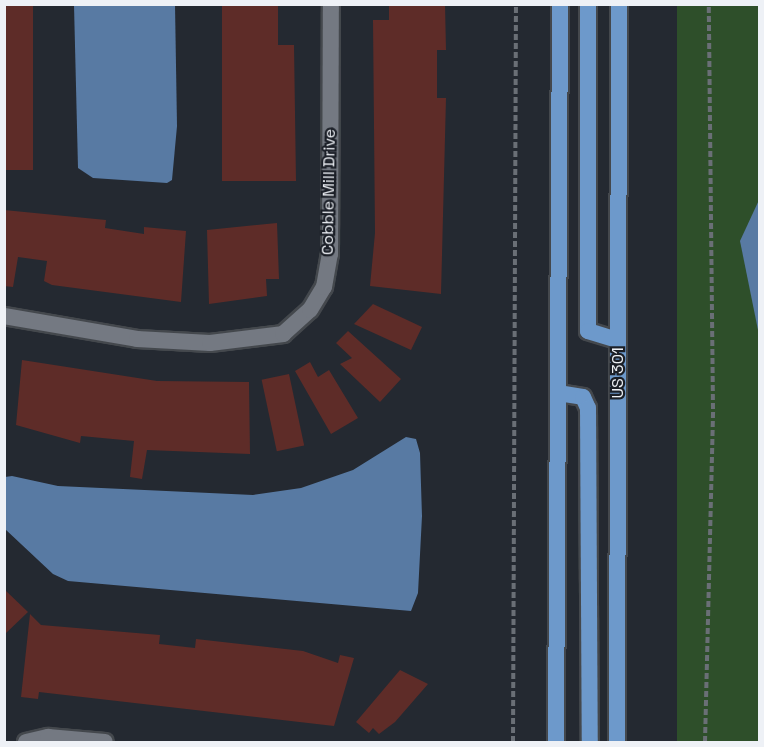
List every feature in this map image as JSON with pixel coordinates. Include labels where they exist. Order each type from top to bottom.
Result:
[{"type":"main road","points":[[556,742],[560,4]]},
{"type":"main road","points":[[588,4],[588,331],[618,340]]},
{"type":"main road","name":"US 301","points":[[617,742],[619,4]]},
{"type":"main road","points":[[558,393],[583,397],[588,408],[590,742]]},
{"type":"street","name":"Cobble Mill Drive","points":[[4,316],[137,339],[210,343],[283,334],[310,310],[324,286],[330,254],[330,4]]},
{"type":"street","points":[[26,742],[48,737],[105,742]]},
{"type":"path","points":[[513,742],[516,4]]},
{"type":"path","points":[[705,742],[713,409],[709,4]]},
{"type":"green space","points":[[677,5],[759,5],[759,742],[677,742]]},
{"type":"water","points":[[74,5],[175,5],[177,126],[172,180],[167,183],[93,178],[78,168]]},
{"type":"water","points":[[759,200],[759,335],[740,241]]},
{"type":"water","points":[[406,437],[416,439],[420,453],[422,516],[418,593],[411,611],[68,581],[53,574],[5,529],[5,477],[12,476],[58,486],[253,495],[301,488],[353,470]]},
{"type":"building","points":[[4,4],[33,4],[33,170],[4,170]]},
{"type":"building","points":[[278,4],[278,45],[294,45],[296,181],[222,181],[222,6]]},
{"type":"building","points":[[389,4],[445,4],[446,50],[437,50],[437,98],[446,98],[441,294],[370,286],[375,233],[373,20],[389,20]]},
{"type":"building","points":[[4,210],[106,220],[105,228],[144,234],[144,227],[186,231],[181,302],[52,285],[44,281],[47,261],[18,257],[13,287],[4,286]]},
{"type":"building","points":[[277,223],[279,279],[266,279],[267,296],[209,304],[207,230]]},
{"type":"building","points":[[373,304],[422,327],[411,350],[354,324]]},
{"type":"building","points":[[348,331],[401,379],[380,402],[340,364],[352,358],[336,343]]},
{"type":"building","points":[[22,360],[157,381],[249,382],[250,454],[147,450],[142,479],[130,477],[134,441],[81,436],[80,443],[16,425]]},
{"type":"building","points":[[310,362],[318,377],[329,370],[358,418],[331,434],[295,371]]},
{"type":"building","points":[[289,374],[304,445],[277,451],[262,380]]},
{"type":"building","points":[[4,589],[28,612],[4,635]]},
{"type":"building","points":[[30,614],[41,625],[160,635],[159,644],[195,648],[196,639],[303,651],[338,663],[340,655],[354,658],[334,726],[39,692],[38,699],[21,697]]},
{"type":"building","points":[[400,670],[428,684],[395,722],[379,734],[373,728],[369,733],[356,722]]}]
